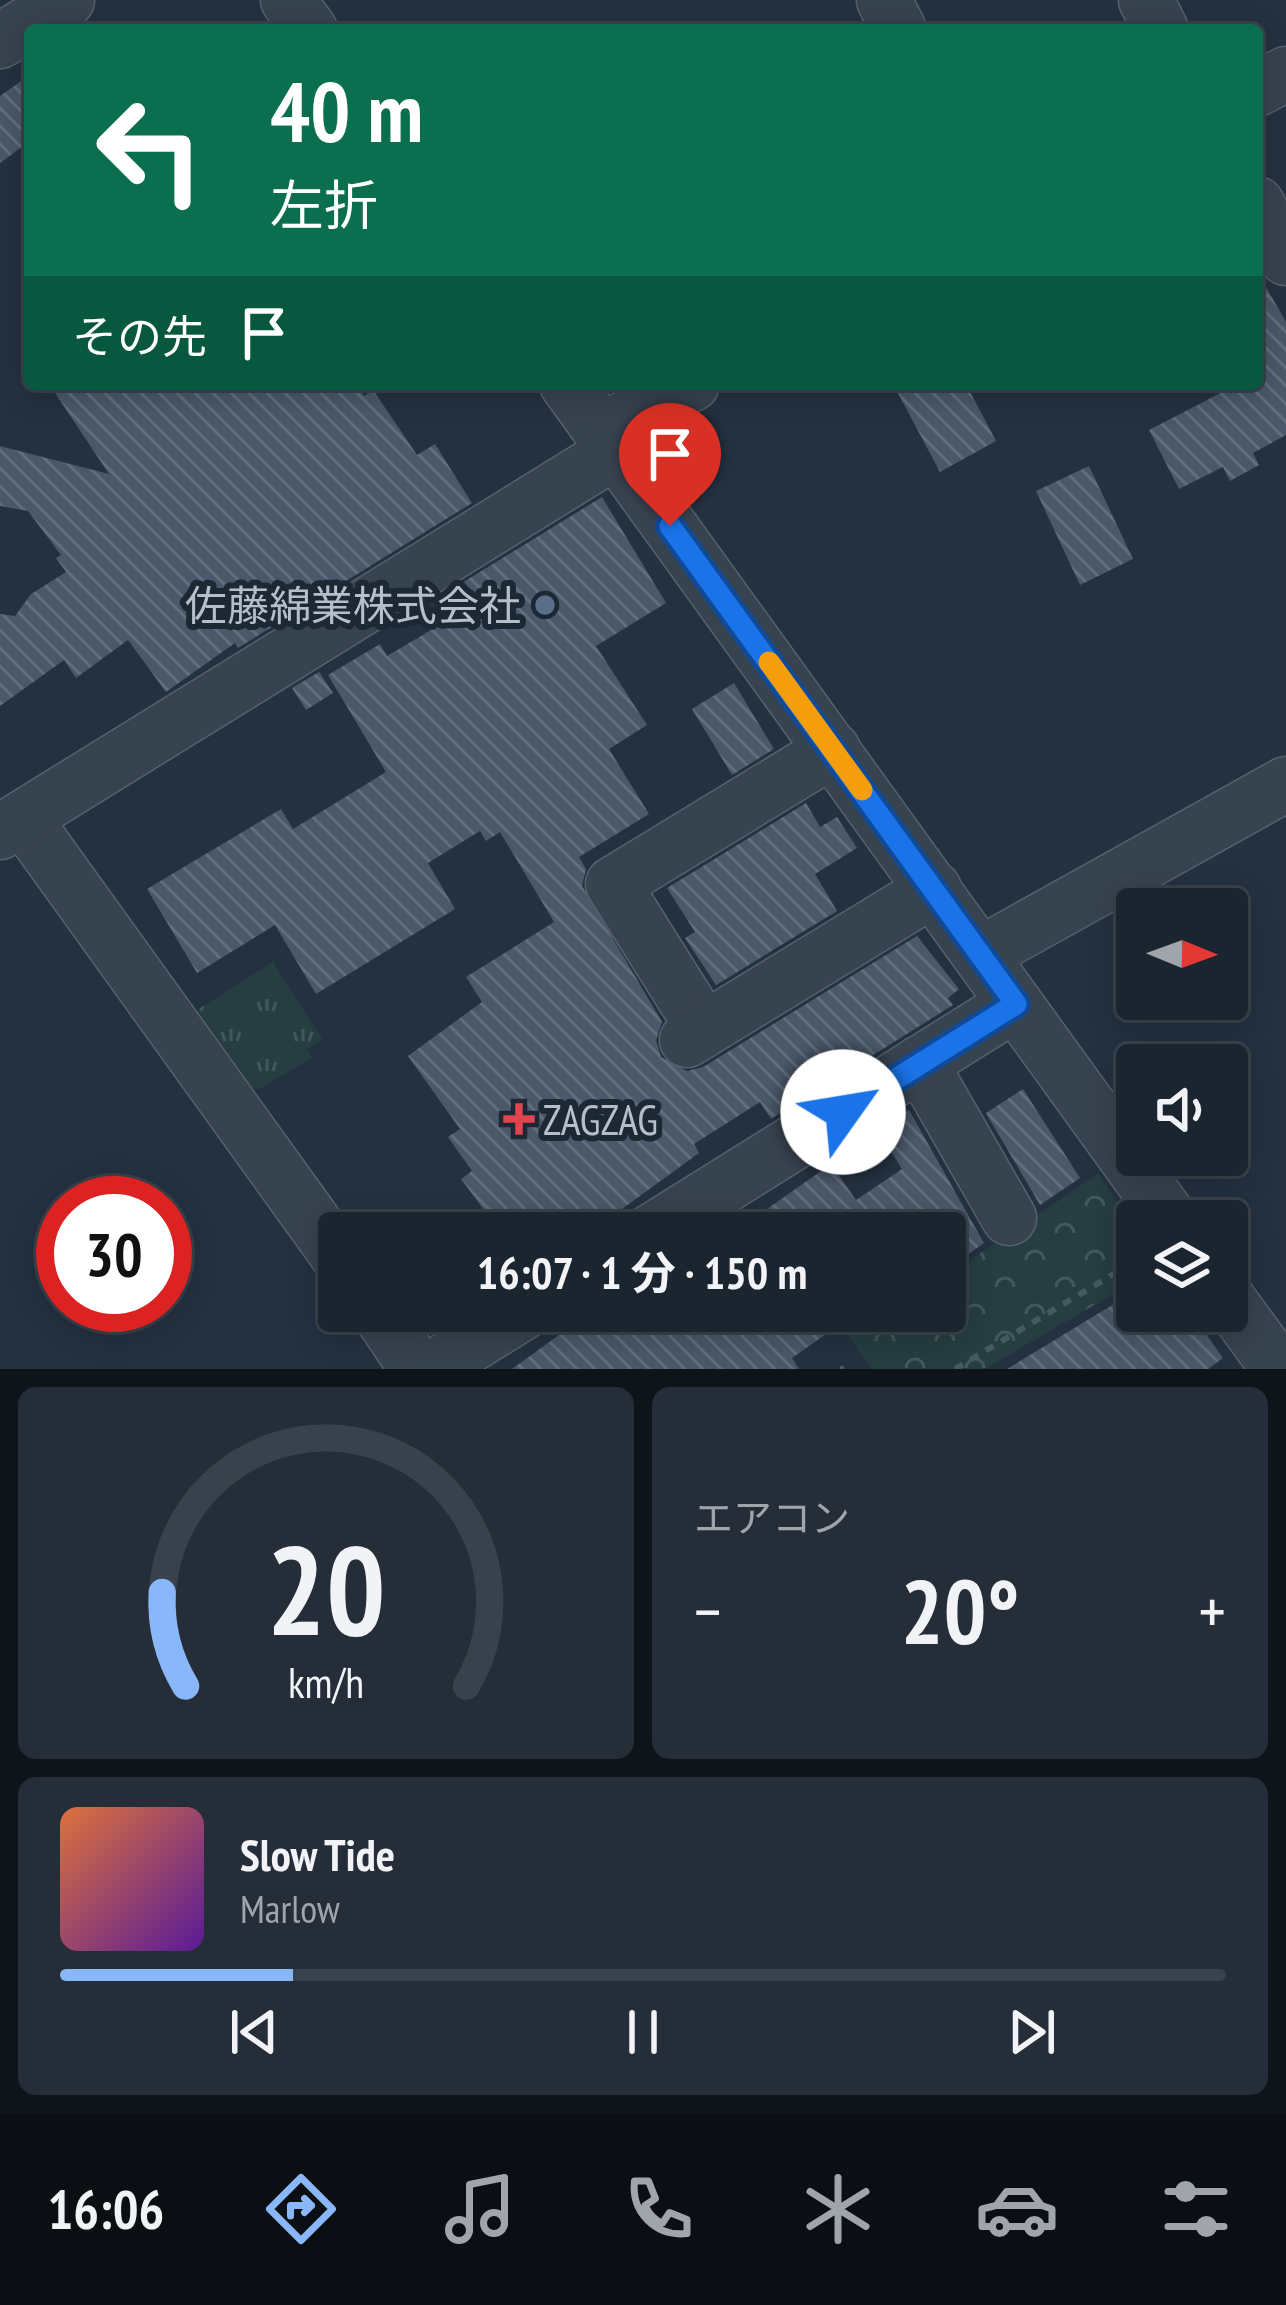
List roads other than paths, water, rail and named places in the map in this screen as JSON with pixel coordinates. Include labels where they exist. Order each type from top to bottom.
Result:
[{"type":"street","points":[[28,24],[67,0]]},
{"type":"street","points":[[1263,215],[1286,258]]},
{"type":"street","points":[[571,390],[820,758],[921,898],[981,954],[1004,1011],[1155,1200]]},
{"type":"street","points":[[318,1229],[8,821],[683,390]]},
{"type":"street","points":[[820,758],[613,884],[696,1035],[921,898]]},
{"type":"street","points":[[981,954],[1286,784]]},
{"type":"street","points":[[684,1212],[1004,1011]]},
{"type":"street","points":[[920,1064],[1009,1218]]},
{"type":"street","points":[[1248,1327],[1279,1369]]},
{"type":"street","points":[[392,1332],[418,1369]]},
{"type":"street","points":[[433,1369],[492,1332]]},
{"type":"place","name":"佐藤綿業株式会社","points":[[545,605]]},
{"type":"place","name":"ZAGZAG","points":[[519,1119]]}]
